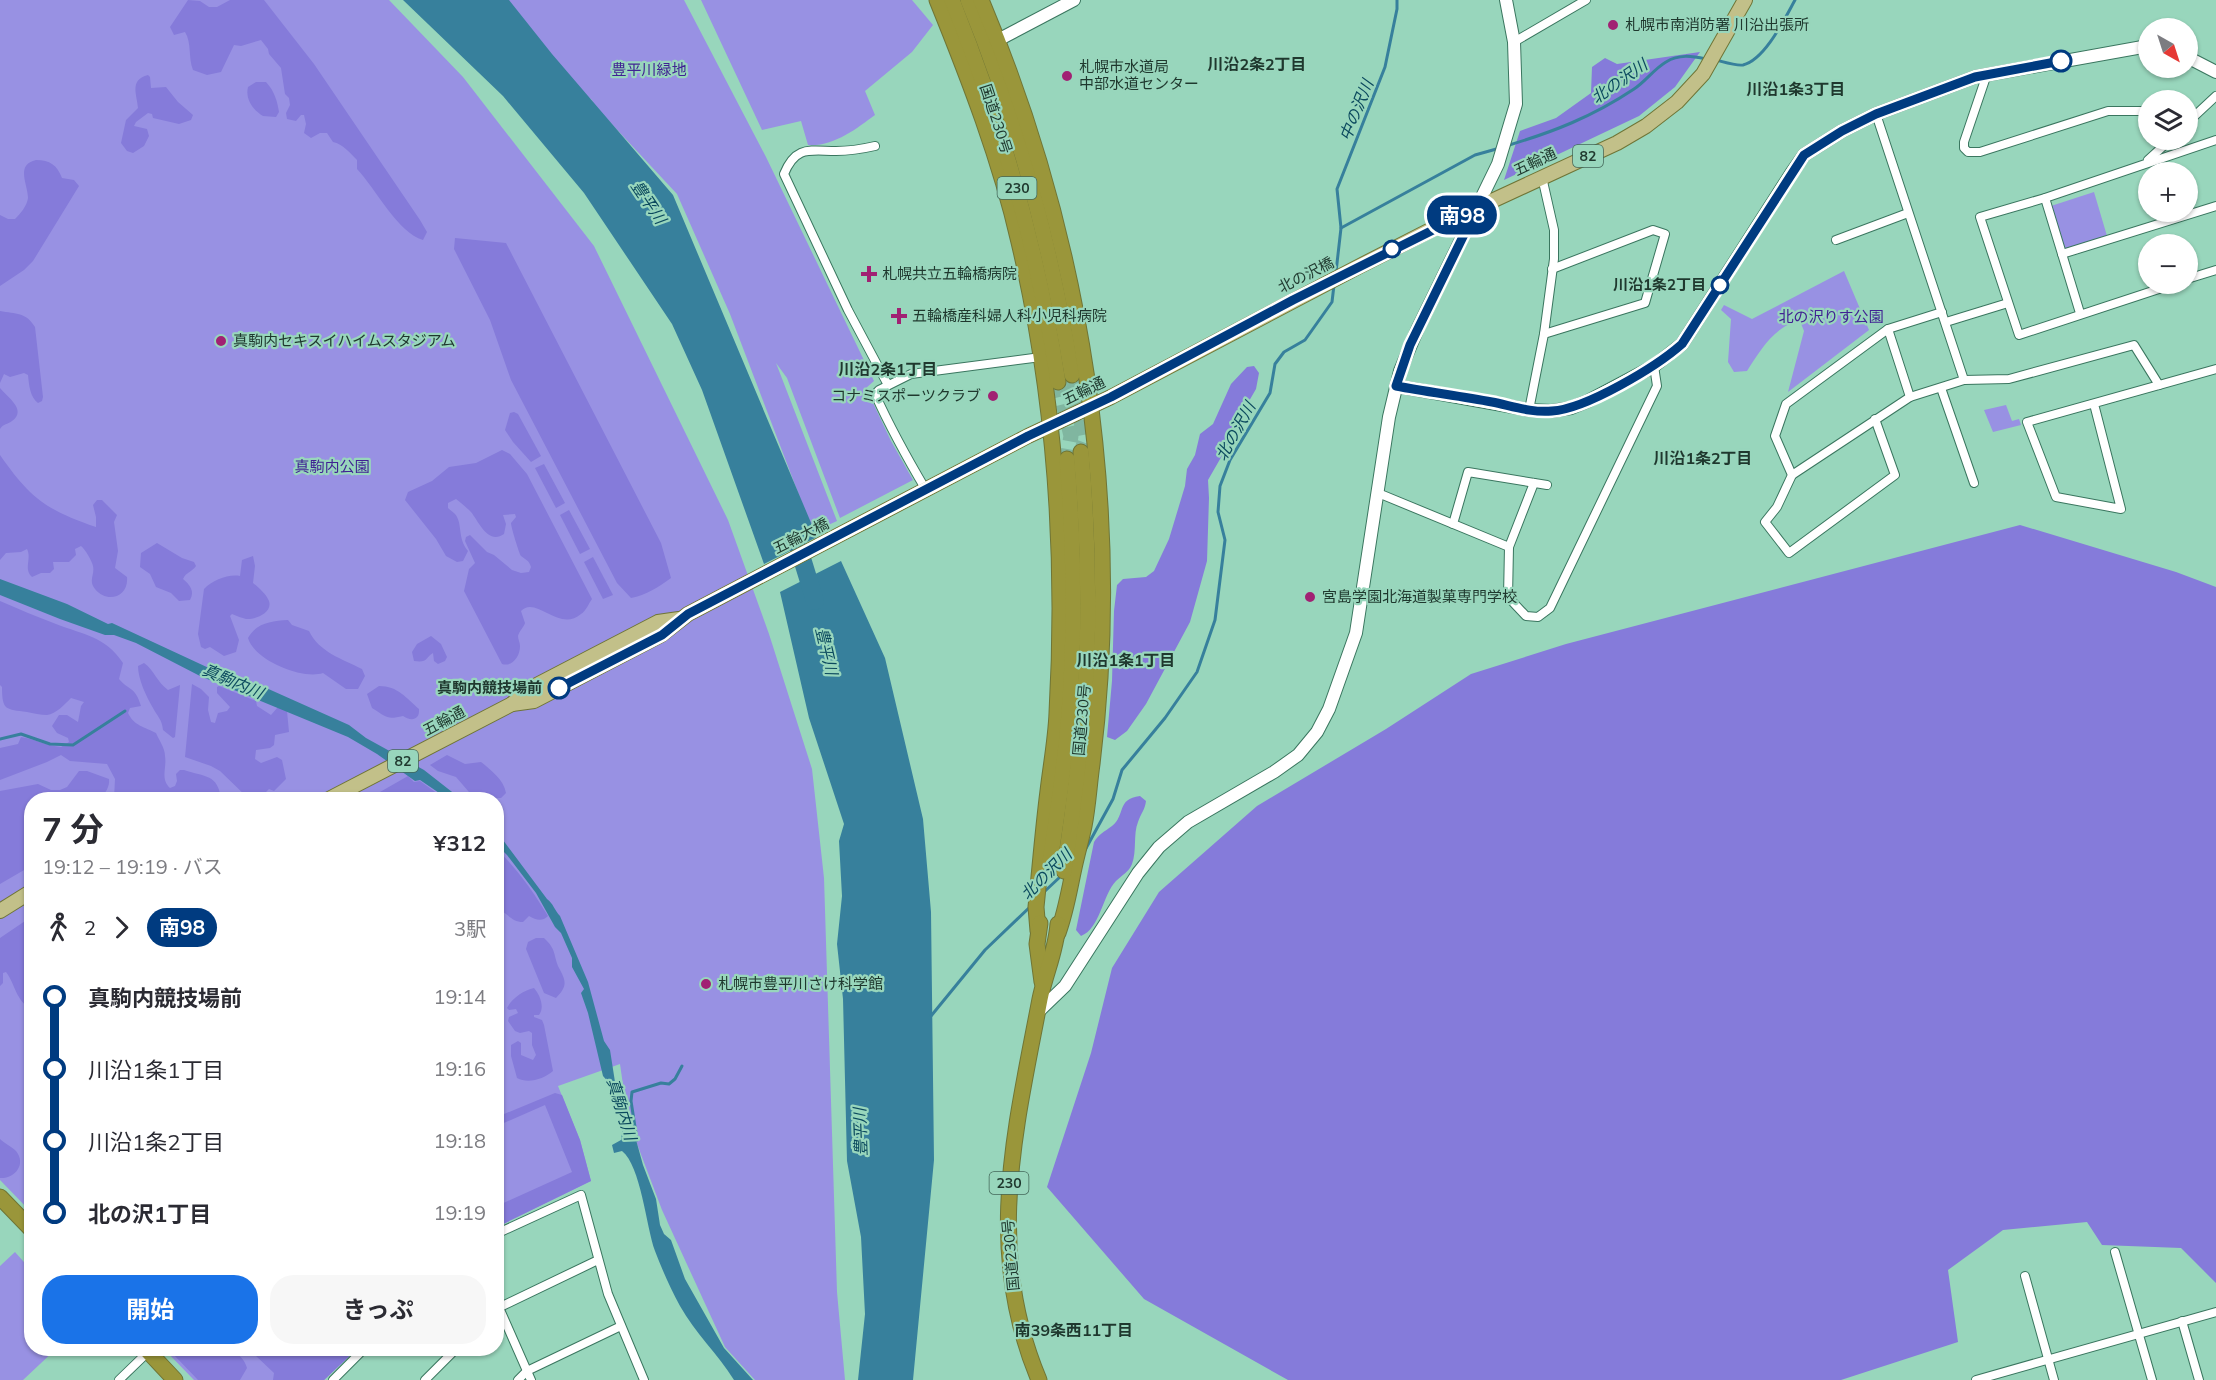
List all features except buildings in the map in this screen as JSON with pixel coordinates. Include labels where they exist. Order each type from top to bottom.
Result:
[{"type":"highway","points":[[938,0],[999,168],[1019,241],[1041,357],[1050,427],[1058,531],[1061,612],[1057,716],[1036,907],[1039,922]]},
{"type":"highway","name":"国道230号","points":[[952,0],[993,108],[1024,212],[1042,289],[1058,382]]},
{"type":"highway","name":"国道230号","points":[[968,0],[1006,101],[1029,174],[1053,268],[1072,375]]},
{"type":"highway","points":[[981,0],[1034,140],[1052,202],[1072,292],[1087,377],[1089,407]]},
{"type":"highway","name":"230","points":[[1065,892],[1084,824],[1098,699],[1102,598],[1099,501],[1089,407]]},
{"type":"highway","name":"国道230号","points":[[1039,1380],[1019,1320],[1010,1261],[1007,1218],[1012,1155],[1043,985],[1055,947],[1065,892],[1079,762],[1088,623],[1087,541],[1081,452]]},
{"type":"highway","name":"国道230号","points":[[1043,985],[1037,944],[1062,782],[1068,725],[1073,622],[1072,531],[1067,459]]},
{"type":"highway","points":[[0,1197],[24,1222]]},
{"type":"highway","points":[[153,1356],[175,1380]]},
{"type":"main road","name":"五輪通","points":[[1356,268],[1477,208],[1617,143],[1646,126],[1677,102],[1711,63],[1745,0]]},
{"type":"main road","name":"北の沢橋","points":[[1272,311],[1356,268]]},
{"type":"main road","name":"五輪通","points":[[909,499],[1017,441],[1050,427],[1272,311]]},
{"type":"main road","name":"五輪大橋","points":[[708,603],[909,499]]},
{"type":"main road","name":"五輪通","points":[[344,792],[512,704],[529,689],[658,622],[679,619],[708,603]]},
{"type":"main road","points":[[0,911],[24,896]]},
{"type":"street","points":[[998,40],[1074,0]]},
{"type":"street","points":[[1038,1012],[1065,986],[1138,873],[1159,847],[1188,822],[1287,764],[1308,745],[1329,709],[1356,633],[1389,417],[1396,386],[1410,345],[1503,151],[1516,104],[1514,42],[1506,0]]},
{"type":"street","points":[[1514,42],[1586,0]]},
{"type":"street","points":[[1396,386],[1529,410],[1552,411],[1571,408],[1588,401],[1654,366],[1682,344],[1804,155],[1842,131],[1876,114],[1987,74],[2138,48]]},
{"type":"street","points":[[2198,63],[2216,72]]},
{"type":"street","points":[[1987,74],[1964,142],[1964,148],[1968,152],[1980,152],[2108,111],[2138,111]]},
{"type":"street","points":[[2198,111],[2216,96]]},
{"type":"street","points":[[1876,114],[1965,380]]},
{"type":"street","points":[[2146,162],[2216,140]]},
{"type":"street","points":[[875,146],[857,150],[803,151],[794,157],[784,174],[848,310],[888,385]]},
{"type":"street","points":[[2146,162],[2159,150]]},
{"type":"street","points":[[2138,165],[2045,198],[1980,217],[2019,335],[2143,294]]},
{"type":"street","points":[[1529,410],[1544,334],[1552,269],[1554,230],[1542,177]]},
{"type":"street","points":[[2045,198],[2080,314]]},
{"type":"street","points":[[2062,254],[2216,206]]},
{"type":"street","points":[[1836,240],[1908,213]]},
{"type":"street","points":[[1544,334],[1645,303],[1665,234],[1653,230],[1552,269]]},
{"type":"street","points":[[2198,276],[2216,270]]},
{"type":"street","points":[[1946,322],[2008,303]]},
{"type":"street","points":[[1792,475],[1775,436],[1786,404],[1888,329],[1942,312]]},
{"type":"street","points":[[1888,329],[1910,397]]},
{"type":"street","points":[[1875,419],[1894,475],[1789,553],[1766,522],[1777,507],[1792,475],[1875,419],[1910,397],[1965,380],[2009,379],[2134,345],[2159,385]]},
{"type":"street","points":[[926,490],[901,448],[876,394],[888,385],[911,374],[1041,357]]},
{"type":"street","points":[[1534,483],[1509,547],[1508,597],[1526,616],[1538,617],[1550,608],[1657,386],[1654,366]]},
{"type":"street","points":[[2094,404],[2099,431],[2121,509],[2056,497],[2027,422],[2216,369]]},
{"type":"street","points":[[1941,388],[1974,483]]},
{"type":"street","points":[[1453,524],[1468,472],[1547,485]]},
{"type":"street","points":[[1378,493],[1509,547]]},
{"type":"street","points":[[504,1230],[580,1195],[608,1294],[644,1380]]},
{"type":"street","points":[[2115,1252],[2152,1380]]},
{"type":"street","points":[[504,1303],[598,1260]]},
{"type":"street","points":[[2025,1276],[2054,1380]]},
{"type":"street","points":[[1976,1380],[2216,1312]]},
{"type":"street","points":[[504,1321],[529,1376]]},
{"type":"street","points":[[2182,1321],[2199,1380]]},
{"type":"street","points":[[518,1380],[621,1326]]},
{"type":"street","points":[[119,1380],[141,1356]]},
{"type":"street","points":[[333,1380],[357,1356]]},
{"type":"street","points":[[425,1380],[449,1356]]},
{"type":"green space","name":"真駒内公園","points":[[0,0],[389,0],[463,77],[594,246],[728,520],[769,634],[812,769],[824,878],[837,1292],[845,1380],[755,1380],[725,1347],[662,1210],[628,1120],[620,1064],[558,1086],[580,1140],[591,1181],[504,1224],[504,792],[24,792],[24,1205],[0,1180]]},
{"type":"green space","name":"豊平川緑地","points":[[477,0],[684,0],[766,157],[874,381],[866,388],[891,441],[913,480],[840,518],[787,378],[776,363],[837,521],[813,532],[730,314],[677,194],[593,104],[592,100],[506,31]]},
{"type":"green space","points":[[701,0],[912,0],[933,25],[912,52],[865,91],[875,115],[835,140],[808,145],[801,121],[762,130]]},
{"type":"green space","points":[[2094,192],[2107,236],[2065,249],[2051,206]]},
{"type":"green space","name":"北の沢りす公園","points":[[1844,271],[1869,330],[1788,392],[1804,331],[1800,321],[1791,323],[1776,333],[1763,347],[1747,371],[1734,372],[1728,362],[1731,319],[1721,310],[1724,305],[1752,319]]},
{"type":"green space","points":[[2006,405],[2012,421],[2019,419],[2021,425],[1993,432],[1984,410]]},
{"type":"green space","points":[[15,1252],[24,1262],[24,1356],[49,1356],[23,1380],[0,1380],[0,1266]]},
{"type":"green space","points":[[171,1356],[350,1356],[324,1380],[194,1380]]},
{"type":"shaded area","points":[[188,0],[200,1],[209,7],[217,7],[230,0],[264,0],[314,64],[420,220],[427,232],[423,240],[414,236],[396,220],[357,169],[357,160],[346,149],[333,142],[327,133],[320,133],[311,138],[304,133],[306,124],[304,115],[296,121],[287,119],[286,113],[290,105],[289,98],[285,94],[281,68],[261,40],[241,46],[234,45],[221,72],[207,75],[193,70],[185,32],[174,35],[170,27]]},
{"type":"shaded area","points":[[1700,52],[1675,87],[1639,116],[1504,180],[1520,131],[1556,118],[1591,93],[1592,67],[1605,58],[1617,64]]},
{"type":"shaded area","points":[[148,75],[151,88],[166,87],[193,115],[191,120],[179,124],[153,118],[152,114],[148,113],[134,126],[147,129],[149,136],[144,146],[133,153],[127,151],[121,143],[126,120],[138,108],[136,84],[142,77]]},
{"type":"shaded area","points":[[256,82],[266,82],[272,89],[279,112],[276,117],[263,116],[251,104],[247,91],[248,87]]},
{"type":"shaded area","points":[[36,160],[52,164],[62,178],[74,180],[79,186],[33,261],[0,286],[0,215],[8,219],[15,219],[23,210],[28,198],[24,171],[30,162]]},
{"type":"shaded area","points":[[455,238],[506,243],[661,543],[671,578],[657,587],[631,598],[617,583],[511,380],[490,320],[454,249]]},
{"type":"shaded area","points":[[0,311],[24,316],[35,327],[43,397],[38,403],[29,387],[28,375],[24,373],[10,377],[4,374],[0,383]]},
{"type":"shaded area","points":[[1254,366],[1259,373],[1256,389],[1208,480],[1207,561],[1190,622],[1146,704],[1127,731],[1115,740],[1107,737],[1117,585],[1123,579],[1146,577],[1154,571],[1169,539],[1185,486],[1187,469],[1195,455],[1200,434],[1213,424],[1231,384],[1247,367]]},
{"type":"shaded area","points":[[0,388],[14,403],[18,412],[12,421],[0,429]]},
{"type":"shaded area","points":[[510,413],[518,414],[541,456],[531,462],[505,430]]},
{"type":"shaded area","points":[[502,450],[510,454],[527,474],[592,599],[583,613],[573,619],[556,617],[534,607],[527,607],[521,611],[525,623],[518,636],[519,654],[512,663],[506,665],[502,664],[464,591],[469,569],[475,563],[465,541],[470,535],[487,552],[512,570],[521,573],[529,572],[531,567],[521,556],[512,529],[511,523],[516,517],[515,514],[503,515],[506,524],[504,534],[493,537],[484,531],[471,512],[456,499],[448,503],[448,508],[459,522],[462,541],[468,551],[463,561],[457,562],[446,556],[436,539],[405,500],[408,492],[432,481],[449,467],[476,463]]},
{"type":"shaded area","points":[[0,455],[30,492],[40,501],[64,515],[96,527],[93,505],[97,500],[102,500],[117,515],[114,522],[118,551],[115,568],[127,577],[127,584],[121,594],[105,596],[95,589],[92,583],[92,564],[81,546],[75,549],[76,555],[69,562],[53,562],[54,569],[50,573],[41,573],[32,577],[28,571],[27,549],[21,552],[6,553],[0,560]]},
{"type":"shaded area","points":[[544,464],[565,503],[556,508],[535,468]]},
{"type":"shaded area","points":[[569,510],[590,549],[580,554],[560,515]]},
{"type":"shaded area","points":[[2020,525],[2176,572],[2216,587],[2216,1283],[2181,1248],[2102,1245],[2087,1222],[2003,1230],[1948,1270],[1958,1342],[1841,1380],[1288,1380],[1144,1299],[1047,1187],[1091,1053],[1112,968],[1159,892],[1257,806],[1386,729],[1471,674],[1566,644]]},
{"type":"shaded area","points":[[157,543],[182,558],[194,562],[196,566],[183,579],[191,588],[190,600],[179,601],[171,593],[156,587],[150,574],[140,567],[141,553]]},
{"type":"shaded area","points":[[253,556],[255,566],[253,583],[268,598],[270,605],[268,609],[262,615],[254,618],[246,619],[232,614],[230,616],[239,640],[236,652],[224,656],[210,647],[205,649],[201,647],[198,634],[204,589],[221,578],[240,576],[242,560]]},
{"type":"shaded area","points":[[593,557],[613,595],[603,599],[584,562]]},
{"type":"shaded area","points":[[0,601],[93,638],[109,647],[123,663],[119,679],[134,692],[141,706],[130,708],[128,713],[130,717],[156,733],[163,747],[167,785],[170,788],[175,786],[176,774],[184,770],[214,781],[219,792],[114,792],[115,779],[107,764],[70,761],[61,755],[0,780],[0,748],[18,744],[21,737],[61,747],[69,742],[68,738],[57,733],[52,726],[59,715],[67,715],[78,722],[84,702],[71,698],[57,711],[47,715],[14,710],[4,705],[0,685]]},
{"type":"shaded area","points":[[288,620],[292,625],[309,631],[325,650],[362,669],[365,676],[358,689],[346,689],[323,673],[303,674],[292,671],[259,654],[248,638],[251,633],[270,622]]},
{"type":"shaded area","points":[[431,636],[441,644],[447,657],[445,661],[438,664],[434,661],[433,653],[424,661],[414,661],[412,652],[417,644]]},
{"type":"shaded area","points":[[144,663],[168,690],[180,685],[175,737],[173,738],[163,730],[143,687],[138,666]]},
{"type":"shaded area","points":[[192,684],[209,697],[208,710],[211,722],[215,723],[218,713],[227,711],[230,707],[217,693],[219,686],[256,701],[257,706],[271,715],[278,707],[287,711],[289,732],[275,735],[274,745],[270,748],[256,750],[255,759],[261,763],[277,757],[282,760],[286,779],[274,791],[269,789],[266,792],[242,792],[220,771],[185,757]]},
{"type":"shaded area","points":[[379,686],[401,693],[419,709],[418,716],[411,719],[403,716],[390,718],[372,708],[367,694]]},
{"type":"shaded area","points":[[447,755],[465,764],[481,762],[500,780],[506,793],[504,795],[504,792],[469,792],[456,777],[438,771],[430,765]]},
{"type":"shaded area","points":[[79,771],[87,771],[109,779],[106,792],[24,792],[24,870],[0,884],[0,791],[38,784],[51,790],[67,787]]},
{"type":"shaded area","points":[[408,776],[414,782],[420,781],[435,792],[380,792]]},
{"type":"shaded area","points":[[1140,796],[1146,801],[1137,827],[1132,864],[1112,887],[1093,926],[1081,936],[1076,930],[1094,842],[1116,822],[1127,800]]},
{"type":"shaded area","points":[[504,857],[548,916],[539,920],[529,916],[523,922],[512,919],[504,912]]},
{"type":"shaded area","points":[[24,922],[24,1003],[6,972],[3,973],[3,983],[0,986],[0,938]]},
{"type":"shaded area","points":[[536,938],[544,938],[551,946],[563,976],[564,987],[556,998],[544,993],[526,949],[528,942]]},
{"type":"shaded area","points":[[534,988],[542,1005],[539,1015],[534,1015],[534,1017],[542,1020],[544,1025],[553,1071],[541,1078],[526,1081],[517,1078],[511,1056],[511,1045],[518,1041],[521,1043],[521,1055],[533,1060],[536,1055],[532,1045],[532,1033],[515,1031],[508,1021],[509,1017],[518,1013],[516,1009],[507,1008],[518,995]]},
{"type":"shaded area","points":[[555,1093],[562,1095],[580,1140],[591,1181],[504,1224],[504,1203],[572,1172],[545,1105],[504,1123],[504,1114]]},
{"type":"shaded area","points":[[0,1139],[16,1151],[20,1161],[14,1174],[5,1178],[0,1178]]},
{"type":"shaded area","points":[[175,1356],[239,1356],[247,1368],[240,1380],[198,1380]]},
{"type":"shaded area","points":[[256,1356],[350,1356],[324,1380],[273,1380],[274,1373]]},
{"type":"water","points":[[403,0],[509,0],[552,54],[673,195],[817,537],[764,564],[702,390],[672,324],[584,193],[503,96]]},
{"type":"water","points":[[841,561],[885,658],[923,819],[931,912],[934,1160],[913,1380],[858,1380],[865,1314],[861,1237],[847,1161],[843,999],[837,944],[842,896],[839,841],[844,824],[809,718],[780,592]]},
{"type":"water","name":"真駒内川","points":[[0,579],[67,604],[108,624],[112,623],[239,682],[264,687],[349,725],[366,738],[424,770],[452,792],[438,792],[420,780],[415,781],[348,737],[200,676],[136,643],[114,635],[105,635],[0,595]]},
{"type":"water","name":"真駒内川","points":[[504,841],[560,916],[588,982],[604,1041],[610,1050],[615,1082],[621,1091],[643,1165],[656,1199],[660,1225],[664,1234],[671,1240],[685,1279],[724,1348],[753,1380],[734,1380],[686,1316],[670,1285],[655,1251],[634,1169],[622,1151],[614,1153],[612,1145],[621,1140],[624,1120],[611,1085],[603,1076],[581,993],[584,989],[572,967],[572,958],[561,933],[555,927],[536,893],[504,852]]},
{"type":"waterway","name":"中の沢川","points":[[1336,272],[1341,228],[1337,189],[1385,67],[1397,0]]},
{"type":"waterway","name":"北の沢川","points":[[1716,60],[1740,65],[1751,62],[1774,37],[1795,0]]},
{"type":"waterway","name":"北の沢川","points":[[1506,146],[1556,129],[1603,108],[1634,89],[1657,68],[1671,59],[1686,56],[1706,59]]},
{"type":"waterway","name":"北の沢川","points":[[1341,228],[1475,155],[1500,148]]},
{"type":"waterway","name":"北の沢川","points":[[1084,852],[1113,799],[1122,770],[1165,718],[1197,672],[1215,620],[1225,540],[1218,512],[1220,486],[1230,460],[1270,393],[1275,364],[1284,352],[1305,340],[1332,302],[1334,285]]},
{"type":"waterway","name":"豊平川","points":[[796,539],[815,601]]},
{"type":"waterway","points":[[0,739],[21,734],[50,744],[73,745],[125,711]]},
{"type":"waterway","name":"北の沢川","points":[[1044,892],[1061,876]]},
{"type":"waterway","name":"北の沢川","points":[[931,1016],[985,950],[1031,906]]},
{"type":"waterway","name":"真駒内川","points":[[637,1140],[631,1101],[632,1092],[661,1083],[669,1084],[675,1079],[682,1066]]},
{"type":"tunnel","points":[[1072,375],[1085,441],[1081,452]]},
{"type":"tunnel","points":[[1058,382],[1071,436],[1067,459]]},
{"type":"bus line","name":"南98","points":[[559,688],[662,635],[688,614],[1028,436],[1111,397],[1293,300],[1477,208],[1410,345],[1396,386],[1529,410],[1552,411],[1571,408],[1588,401],[1654,366],[1682,344],[1804,155],[1842,131],[1876,114],[1975,77],[2061,61]]},
{"type":"place","name":"札幌市南消防署 川沿出張所","points":[[1613,25]]},
{"type":"place","name":"札幌市水道局 中部水道センター","points":[[1067,76]]},
{"type":"place","name":"札幌共立五輪橋病院","points":[[869,274]]},
{"type":"place","name":"川沿1条2丁目","points":[[1720,285]]},
{"type":"place","name":"五輪橋産科婦人科小児科病院","points":[[899,316]]},
{"type":"place","name":"真駒内セキスイハイムスタジアム","points":[[221,341]]},
{"type":"place","name":"コナミスポーツクラブ","points":[[993,396]]},
{"type":"place","name":"宮島学園北海道製菓専門学校","points":[[1310,597]]},
{"type":"place","name":"真駒内競技場前","points":[[559,688]]},
{"type":"place","name":"札幌市豊平川さけ科学館","points":[[706,984]]},
{"type":"district","name":"川沿2条2丁目","points":[[1257,64]]},
{"type":"district","name":"川沿1条3丁目","points":[[1796,89]]},
{"type":"district","name":"川沿2条1丁目","points":[[888,369]]},
{"type":"district","name":"川沿1条2丁目","points":[[1703,458]]},
{"type":"district","name":"川沿1条1丁目","points":[[1126,660]]},
{"type":"district","name":"南39条西11丁目","points":[[1074,1330]]}]
